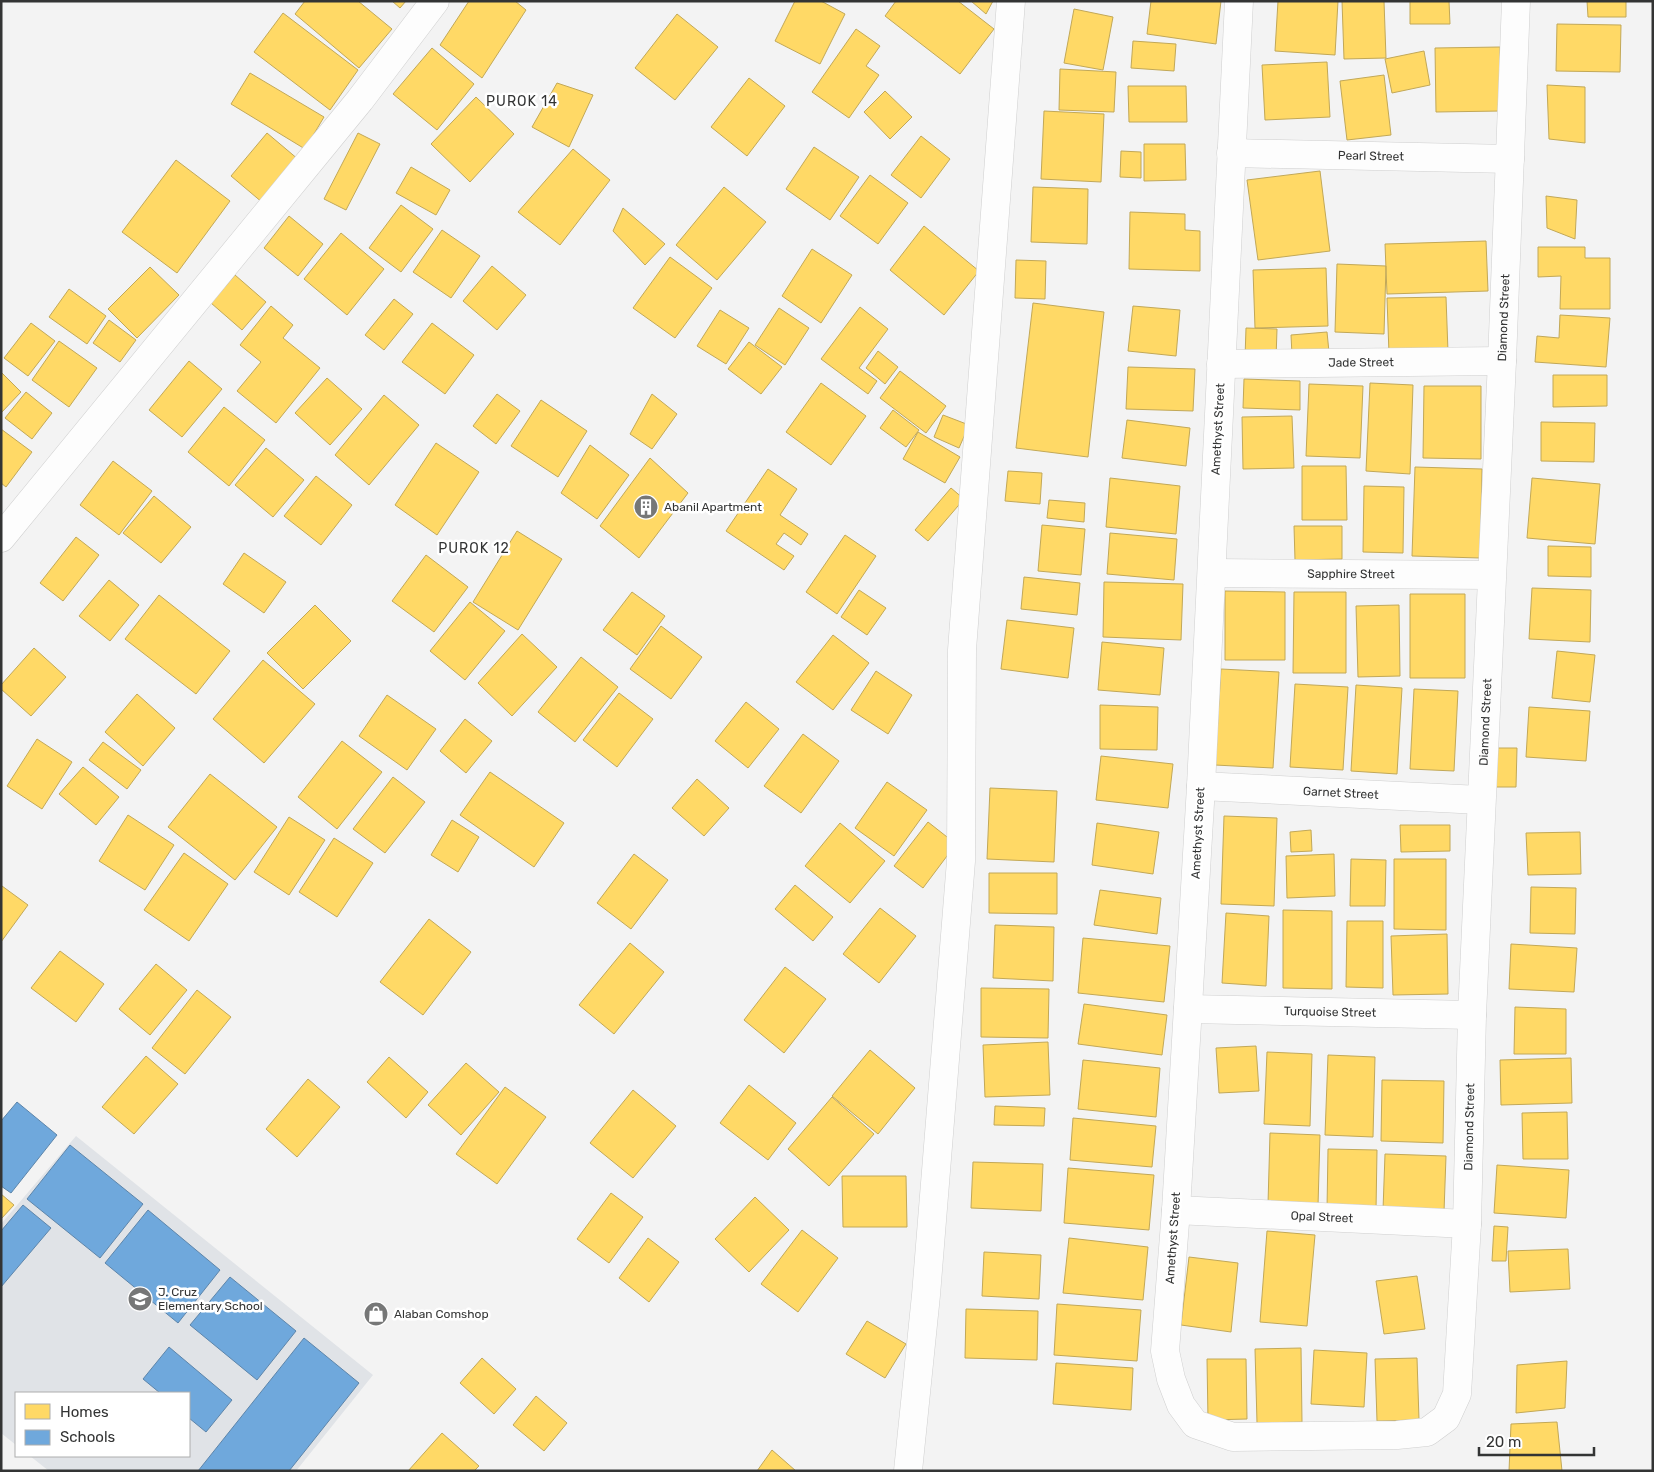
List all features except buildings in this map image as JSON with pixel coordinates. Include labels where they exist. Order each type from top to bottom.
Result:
[{"type":"street","points":[[1,538],[360,100],[435,1]]},
{"type":"street","points":[[908,1471],[926,1295],[961,861],[962,650],[1011,1]]},
{"type":"street","name":"Amethyst Street","points":[[1239,1],[1201,786],[1176,1210],[1165,1351],[1171,1379],[1181,1405],[1195,1424],[1233,1437],[1398,1436],[1427,1432]]},
{"type":"street","name":"Diamond Street","points":[[1427,1432],[1446,1418],[1458,1394],[1467,1224],[1480,800],[1502,361],[1516,1]]},
{"type":"street","name":"Pearl Street","points":[[1231,153],[1510,159]]},
{"type":"street","name":"Jade Street","points":[[1221,364],[1502,361]]},
{"type":"street","name":"Sapphire Street","points":[[1212,573],[1491,575]]},
{"type":"street","name":"Garnet Street","points":[[1201,786],[1480,800]]},
{"type":"street","name":"Turquoise Street","points":[[1188,1009],[1472,1015]]},
{"type":"street","name":"Opal Street","points":[[1176,1210],[1467,1224]]},
{"type":"shaded area","name":"J. Cruz Elementary School","points":[[76,1136],[373,1375],[296,1471],[49,1471],[31,1457],[190,1457],[190,1392],[15,1392],[15,1444],[1,1433],[1,1224]]},
{"type":"place","name":"Abanil Apartment","points":[[646,507]]},
{"type":"place","name":"J. Cruz Elementary School","points":[[140,1299]]},
{"type":"place","name":"Alaban Comshop","points":[[376,1314]]},
{"type":"district","name":"PUROK 14","points":[[522,101]]},
{"type":"district","name":"PUROK 12","points":[[474,548]]}]
